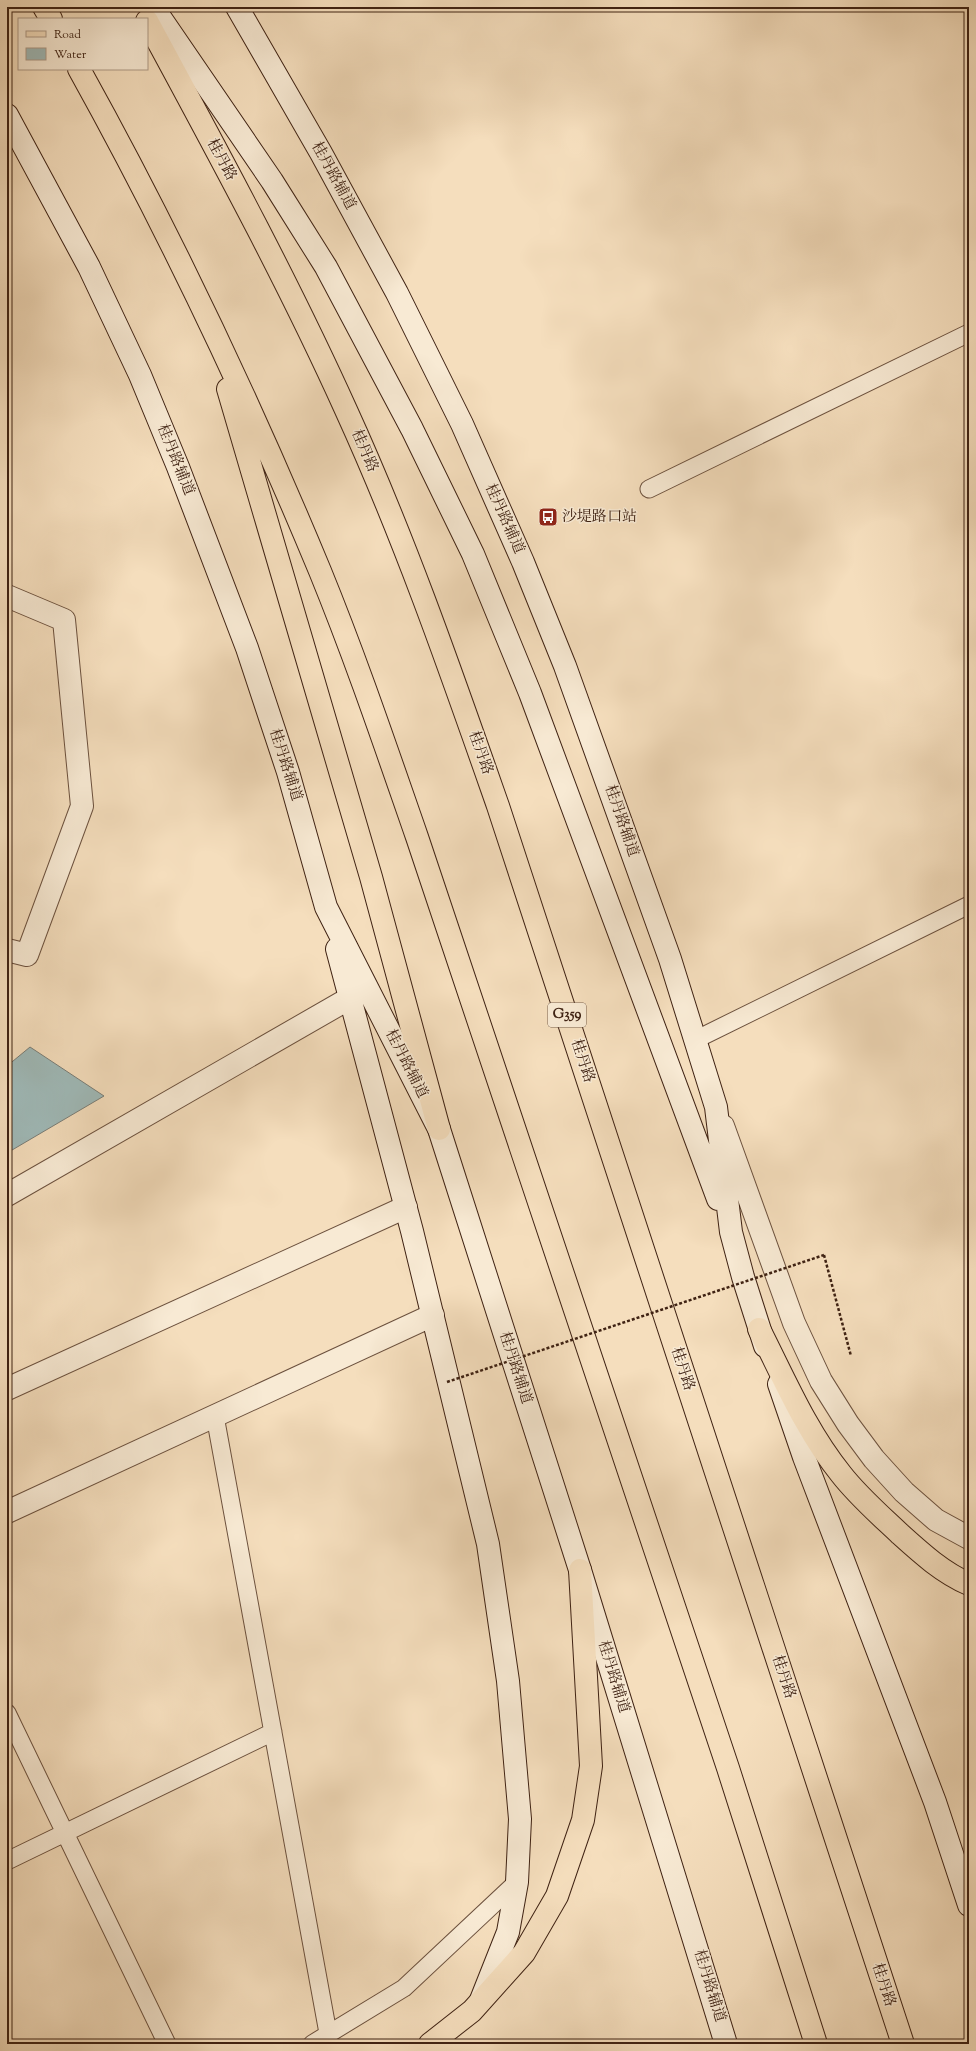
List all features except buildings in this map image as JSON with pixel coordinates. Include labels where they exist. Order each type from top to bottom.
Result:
[{"type":"main road","points":[[44,7],[50,18]]},
{"type":"main road","name":"桂丹路","points":[[140,7],[146,18]]},
{"type":"main road","points":[[153,7],[272,181],[326,267],[412,429],[473,554],[530,693],[731,1232]]},
{"type":"main road","name":"桂丹路辅道","points":[[237,7],[321,153],[397,293],[462,424],[523,562],[568,674],[670,959],[716,1107],[731,1232],[759,1329],[804,1457],[935,1802],[969,1905]]},
{"type":"main road","name":"桂丹路","points":[[148,22],[299,310],[346,410],[381,491],[436,630],[498,806],[903,2044]]},
{"type":"main road","points":[[80,70],[108,120],[206,313],[282,480],[321,573],[365,687],[728,1768],[816,2044]]},
{"type":"main road","name":"桂丹路辅道","points":[[7,115],[89,267],[140,375],[178,467],[247,648],[288,772],[326,908],[439,1129],[580,1570],[726,2044]]},
{"type":"main road","points":[[206,313],[371,877],[439,1129]]},
{"type":"main road","points":[[7,596],[64,620],[82,806],[27,955],[7,950]]},
{"type":"main road","points":[[326,908],[406,1207],[488,1544],[507,1674],[520,1818],[517,1882],[508,1932],[480,2002]]},
{"type":"main road","points":[[7,1195],[350,998]]},
{"type":"main road","points":[[716,1107],[794,1323],[821,1381],[852,1430],[874,1459],[904,1492],[936,1520],[969,1538]]},
{"type":"main road","points":[[7,1389],[406,1207]]},
{"type":"main road","points":[[7,1512],[433,1315]]},
{"type":"main road","points":[[759,1329],[799,1409],[816,1438],[841,1474],[875,1510],[920,1552],[960,1580],[969,1584]]},
{"type":"main road","points":[[430,2044],[472,2010],[524,1952],[557,1896],[583,1820],[591,1766],[580,1570]]},
{"type":"lane","points":[[649,489],[969,333]]},
{"type":"lane","points":[[695,1040],[969,905]]},
{"type":"lane","points":[[215,1416],[329,2039]]},
{"type":"lane","points":[[7,1713],[166,2044]]},
{"type":"lane","points":[[7,1861],[273,1732]]},
{"type":"lane","points":[[312,2044],[329,2039],[404,1988],[517,1882]]},
{"type":"path","points":[[447,1382],[824,1255],[851,1356]]},
{"type":"water","points":[[30,1047],[104,1096],[7,1153],[7,1066]]},
{"type":"place","name":"沙堤路口站","points":[[548,517]]}]
